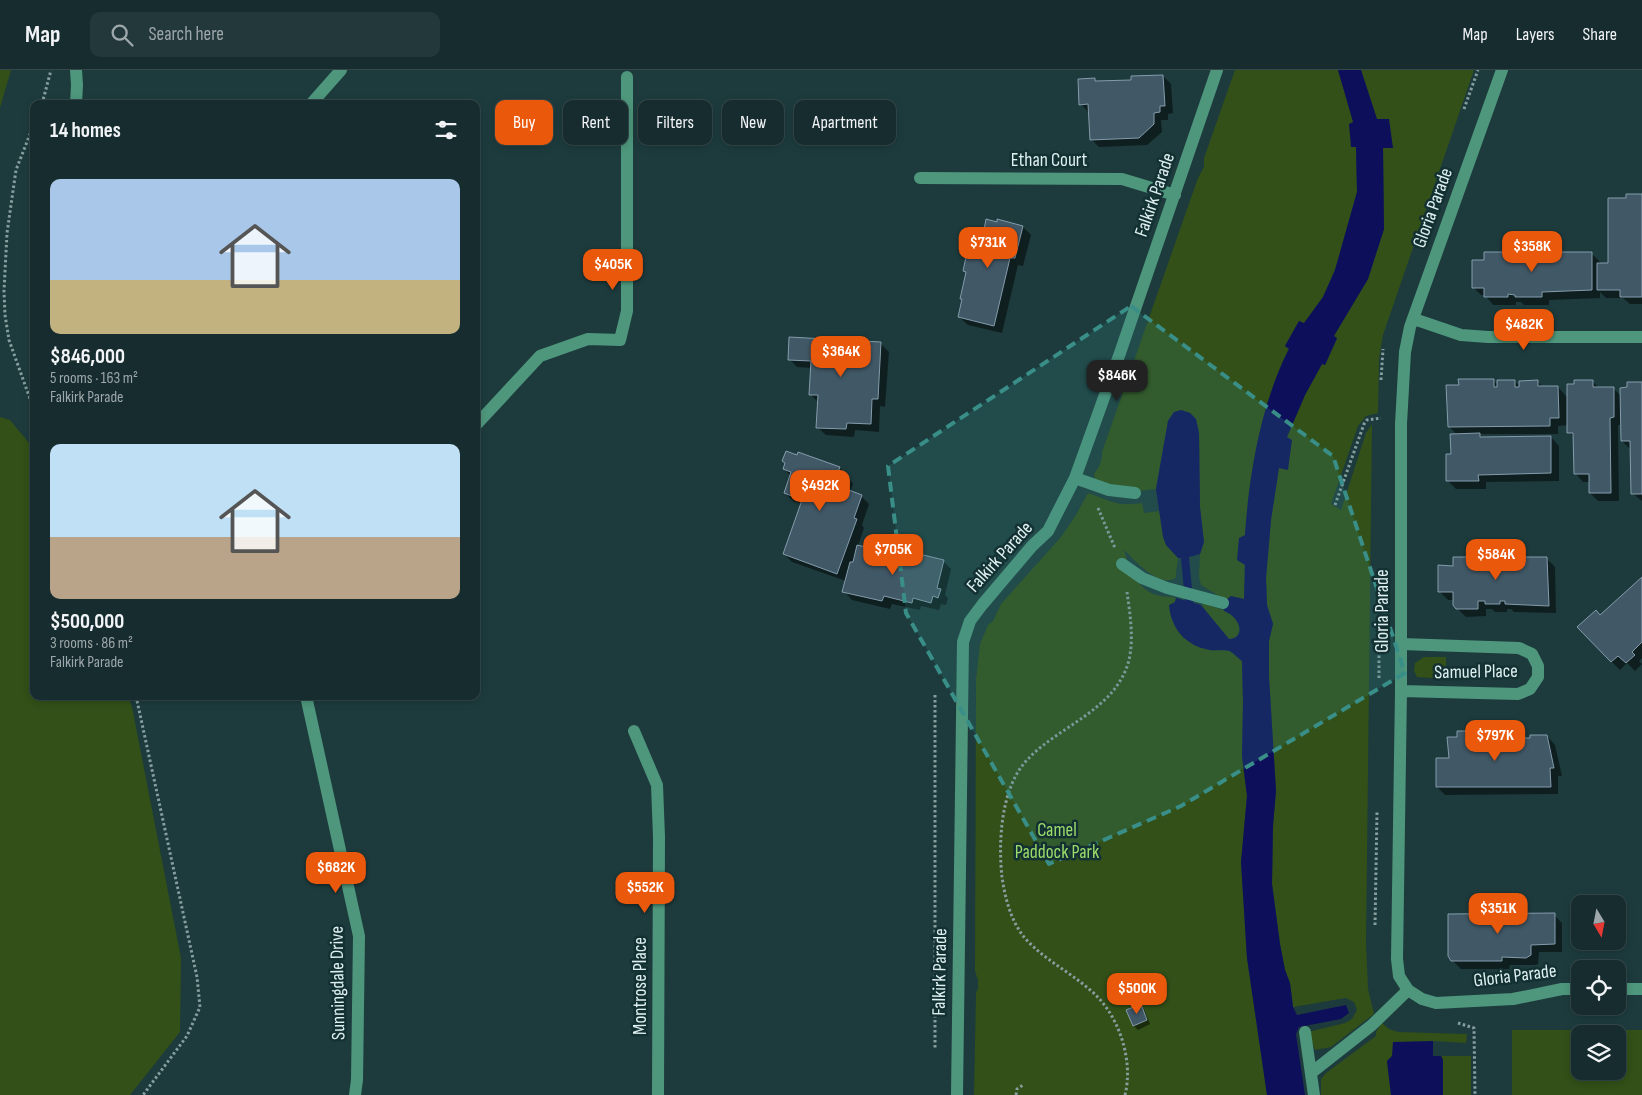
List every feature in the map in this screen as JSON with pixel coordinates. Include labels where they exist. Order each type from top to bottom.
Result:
[{"type":"street","points":[[76,70],[76,100]]},
{"type":"street","points":[[315,100],[341,70]]},
{"type":"street","name":"Falkirk Parade","points":[[956,1095],[963,642],[970,621],[982,604],[1032,546],[1048,531],[1075,478],[1217,70]]},
{"type":"street","name":"Gloria Parade","points":[[1502,70],[1414,319],[1405,352],[1401,424],[1401,691],[1397,959],[1399,976],[1408,990],[1422,999],[1436,1003],[1513,1000],[1562,989],[1571,989]]},
{"type":"street","points":[[480,421],[540,356],[588,339],[620,340],[627,311],[627,72]]},
{"type":"street","name":"Ethan Court","points":[[920,178],[1122,179],[1175,195]]},
{"type":"street","points":[[1414,319],[1461,335],[1488,337],[1642,337]]},
{"type":"street","points":[[1075,478],[1109,490],[1135,493]]},
{"type":"street","points":[[1122,564],[1142,578],[1167,588],[1222,603]]},
{"type":"street","name":"Samuel Place","points":[[1401,644],[1519,648],[1532,654],[1538,666],[1538,677],[1530,689],[1518,694],[1401,691]]},
{"type":"street","name":"Sunningdale Drive","points":[[307,700],[359,936],[357,1080],[355,1095]]},
{"type":"street","name":"Montrose Place","points":[[634,732],[656,785],[659,837],[658,1095]]},
{"type":"street","points":[[1626,989],[1642,989]]},
{"type":"street","points":[[1310,1072],[1372,1025],[1408,990]]},
{"type":"street","points":[[1305,1032],[1314,1095]]},
{"type":"path","points":[[43,100],[50,70]]},
{"type":"path","points":[[30,134],[16,170],[7,233],[4,315],[9,340],[30,399]]},
{"type":"path","points":[[1336,505],[1364,424],[1367,420],[1381,418]]},
{"type":"path","points":[[1094,485],[1099,514],[1122,564],[1131,616],[1129,660],[1122,677],[1100,704],[1040,748],[1023,764],[1006,802],[1001,839],[1002,878],[1013,919],[1023,936],[1042,956],[1091,990],[1105,1006],[1123,1043],[1127,1068],[1125,1095]]},
{"type":"path","points":[[935,695],[935,1055]]},
{"type":"path","points":[[137,700],[197,977],[200,1008],[188,1036],[143,1095]]},
{"type":"path","points":[[1016,1095],[1017,1089],[1022,1085]]},
{"type":"highlighted area","points":[[1131,306],[1333,456],[1405,673],[1181,806],[1049,864],[906,613],[888,466]]},
{"type":"green space","points":[[0,70],[11,70],[0,108]]},
{"type":"green space","points":[[1235,70],[1338,70],[1354,123],[1350,123],[1352,147],[1356,147],[1357,192],[1335,270],[1323,297],[1304,324],[1299,321],[1285,346],[1289,348],[1265,411],[1251,478],[1245,532],[1244,600],[1226,600],[1201,585],[1199,577],[1200,554],[1204,542],[1200,508],[1199,433],[1196,419],[1190,413],[1181,410],[1174,412],[1168,421],[1156,489],[1130,492],[1095,480],[1094,474],[1102,458],[1102,452],[1198,178],[1204,167],[1204,158]]},
{"type":"green space","points":[[1361,70],[1474,70],[1383,335],[1379,359],[1378,413],[1366,416],[1358,426],[1331,504],[1341,510],[1366,433],[1372,424],[1366,943],[1368,989],[1374,1014],[1331,1047],[1315,1050],[1308,1032],[1345,1023],[1352,1019],[1357,1010],[1354,1002],[1346,998],[1293,1007],[1290,983],[1285,970],[1272,884],[1276,791],[1269,677],[1269,641],[1273,624],[1267,605],[1266,578],[1271,520],[1279,468],[1287,470],[1287,437],[1305,395],[1322,364],[1325,365],[1337,339],[1333,336],[1368,279],[1384,229],[1383,148],[1393,147],[1377,120]]},
{"type":"green space","points":[[0,417],[10,420],[30,444],[30,700],[129,700],[181,958],[180,1032],[130,1095],[0,1095]]},
{"type":"green space","name":"Camel Paddock Park","points":[[1088,493],[1120,504],[1142,503],[1144,513],[1159,511],[1166,545],[1178,558],[1176,578],[1169,580],[1155,576],[1124,550],[1132,572],[1146,590],[1153,594],[1176,598],[1175,602],[1183,638],[1210,650],[1229,651],[1242,661],[1242,756],[1247,796],[1241,862],[1247,958],[1267,1095],[974,1095],[976,993],[978,988],[975,971],[976,680],[980,644],[988,625],[993,621],[1001,604],[1061,537]]},
{"type":"green space","points":[[1205,604],[1223,610],[1234,617],[1239,626],[1235,638],[1229,640],[1225,636],[1201,605]]},
{"type":"green space","points":[[1424,657],[1446,657],[1446,679],[1417,677],[1414,671],[1415,663]]},
{"type":"green space","points":[[1382,1023],[1389,1029],[1398,1032],[1467,1034],[1466,1043],[1433,1041],[1392,1056],[1387,1061],[1391,1095],[1321,1095],[1321,1079],[1326,1073],[1376,1036],[1376,1032]]},
{"type":"green space","points":[[1512,1030],[1571,1030],[1571,1080],[1626,1080],[1626,1030],[1642,1030],[1642,1095],[1512,1095]]},
{"type":"green space","points":[[1441,1056],[1471,1056],[1471,1095],[1443,1095],[1443,1060]]},
{"type":"shaded area","points":[[1338,70],[1361,70],[1377,119],[1389,119],[1393,148],[1383,148],[1384,229],[1368,279],[1334,336],[1337,338],[1325,365],[1322,364],[1305,395],[1287,437],[1292,440],[1288,470],[1279,468],[1271,520],[1266,578],[1267,605],[1273,624],[1269,641],[1269,677],[1276,791],[1272,884],[1280,944],[1285,970],[1290,983],[1293,1007],[1297,1015],[1346,1005],[1349,1013],[1341,1019],[1299,1027],[1296,1034],[1305,1095],[1267,1095],[1247,958],[1241,862],[1247,796],[1242,756],[1242,661],[1230,651],[1201,648],[1187,640],[1181,635],[1173,622],[1169,605],[1175,602],[1176,598],[1201,605],[1229,639],[1235,638],[1240,631],[1234,617],[1224,611],[1226,600],[1231,596],[1244,599],[1245,565],[1237,560],[1239,538],[1245,535],[1253,463],[1264,416],[1279,370],[1289,349],[1285,346],[1299,321],[1304,323],[1323,297],[1335,270],[1357,192],[1356,147],[1351,147],[1349,124],[1353,122]]},
{"type":"shaded area","points":[[1181,410],[1190,413],[1196,419],[1199,433],[1200,507],[1204,542],[1200,554],[1185,558],[1178,558],[1166,545],[1163,537],[1156,489],[1168,421],[1174,412]]},
{"type":"shaded area","points":[[1433,1041],[1433,1056],[1441,1056],[1443,1060],[1443,1095],[1391,1095],[1387,1061],[1392,1056],[1393,1042]]},
{"type":"building","points":[[1163,75],[1165,106],[1160,106],[1160,112],[1154,113],[1154,124],[1139,138],[1090,140],[1088,104],[1079,105],[1078,79],[1095,78],[1095,81],[1131,80],[1131,76]]},
{"type":"building","points":[[1626,194],[1642,194],[1642,297],[1620,297],[1620,290],[1597,290],[1597,263],[1608,263],[1608,198],[1626,198]]},
{"type":"building","points":[[986,219],[997,222],[997,219],[1023,226],[1015,258],[1010,258],[994,326],[958,317],[966,272],[963,271],[967,252],[965,251],[971,228],[984,230]]},
{"type":"building","points":[[1484,252],[1592,252],[1592,290],[1542,292],[1542,297],[1515,297],[1515,295],[1508,294],[1508,297],[1484,297],[1484,288],[1472,288],[1472,260],[1484,260]]},
{"type":"building","points":[[789,337],[881,342],[878,399],[872,399],[871,424],[847,423],[846,429],[816,428],[818,395],[809,395],[811,361],[788,360]]},
{"type":"building","points":[[1458,379],[1494,379],[1494,387],[1497,387],[1497,380],[1515,380],[1515,387],[1519,387],[1519,381],[1538,380],[1538,386],[1558,386],[1559,418],[1550,418],[1550,426],[1448,427],[1446,385],[1459,385]]},
{"type":"building","points":[[1574,380],[1593,380],[1593,387],[1614,387],[1614,417],[1610,418],[1611,493],[1589,493],[1589,474],[1574,474],[1573,433],[1567,433],[1567,384],[1574,384]]},
{"type":"building","points":[[1627,382],[1642,382],[1642,494],[1631,494],[1630,441],[1621,441],[1620,388],[1627,387]]},
{"type":"building","points":[[1480,433],[1480,437],[1551,436],[1551,473],[1478,475],[1479,481],[1446,481],[1446,454],[1451,454],[1450,434]]},
{"type":"building","points":[[786,451],[797,455],[798,452],[840,467],[838,472],[846,475],[841,487],[862,495],[854,518],[857,519],[837,574],[783,554],[802,500],[784,493],[791,472],[783,469],[785,463],[782,461]]},
{"type":"building","points":[[857,545],[914,558],[915,553],[944,560],[937,588],[941,589],[938,598],[933,596],[931,603],[913,598],[912,603],[884,596],[882,601],[842,592]]},
{"type":"building","points":[[1453,557],[1547,557],[1549,606],[1505,604],[1505,601],[1500,601],[1500,604],[1485,604],[1485,601],[1478,601],[1478,609],[1456,609],[1453,605],[1453,592],[1438,592],[1438,565],[1453,566]]},
{"type":"building","points":[[1642,577],[1642,642],[1632,652],[1635,655],[1626,663],[1618,656],[1611,662],[1577,627],[1596,610],[1600,615]]},
{"type":"building","points":[[1457,731],[1494,731],[1494,740],[1530,738],[1530,735],[1547,735],[1554,768],[1550,768],[1551,787],[1436,787],[1436,758],[1449,758],[1447,737],[1457,737]]},
{"type":"building","points":[[1555,913],[1555,944],[1531,945],[1531,955],[1526,958],[1502,957],[1502,961],[1451,961],[1448,956],[1448,914]]},
{"type":"building","points":[[1141,1004],[1147,1020],[1133,1026],[1126,1010]]},
{"type":"waterway","points":[[1185,558],[1190,611]]}]
